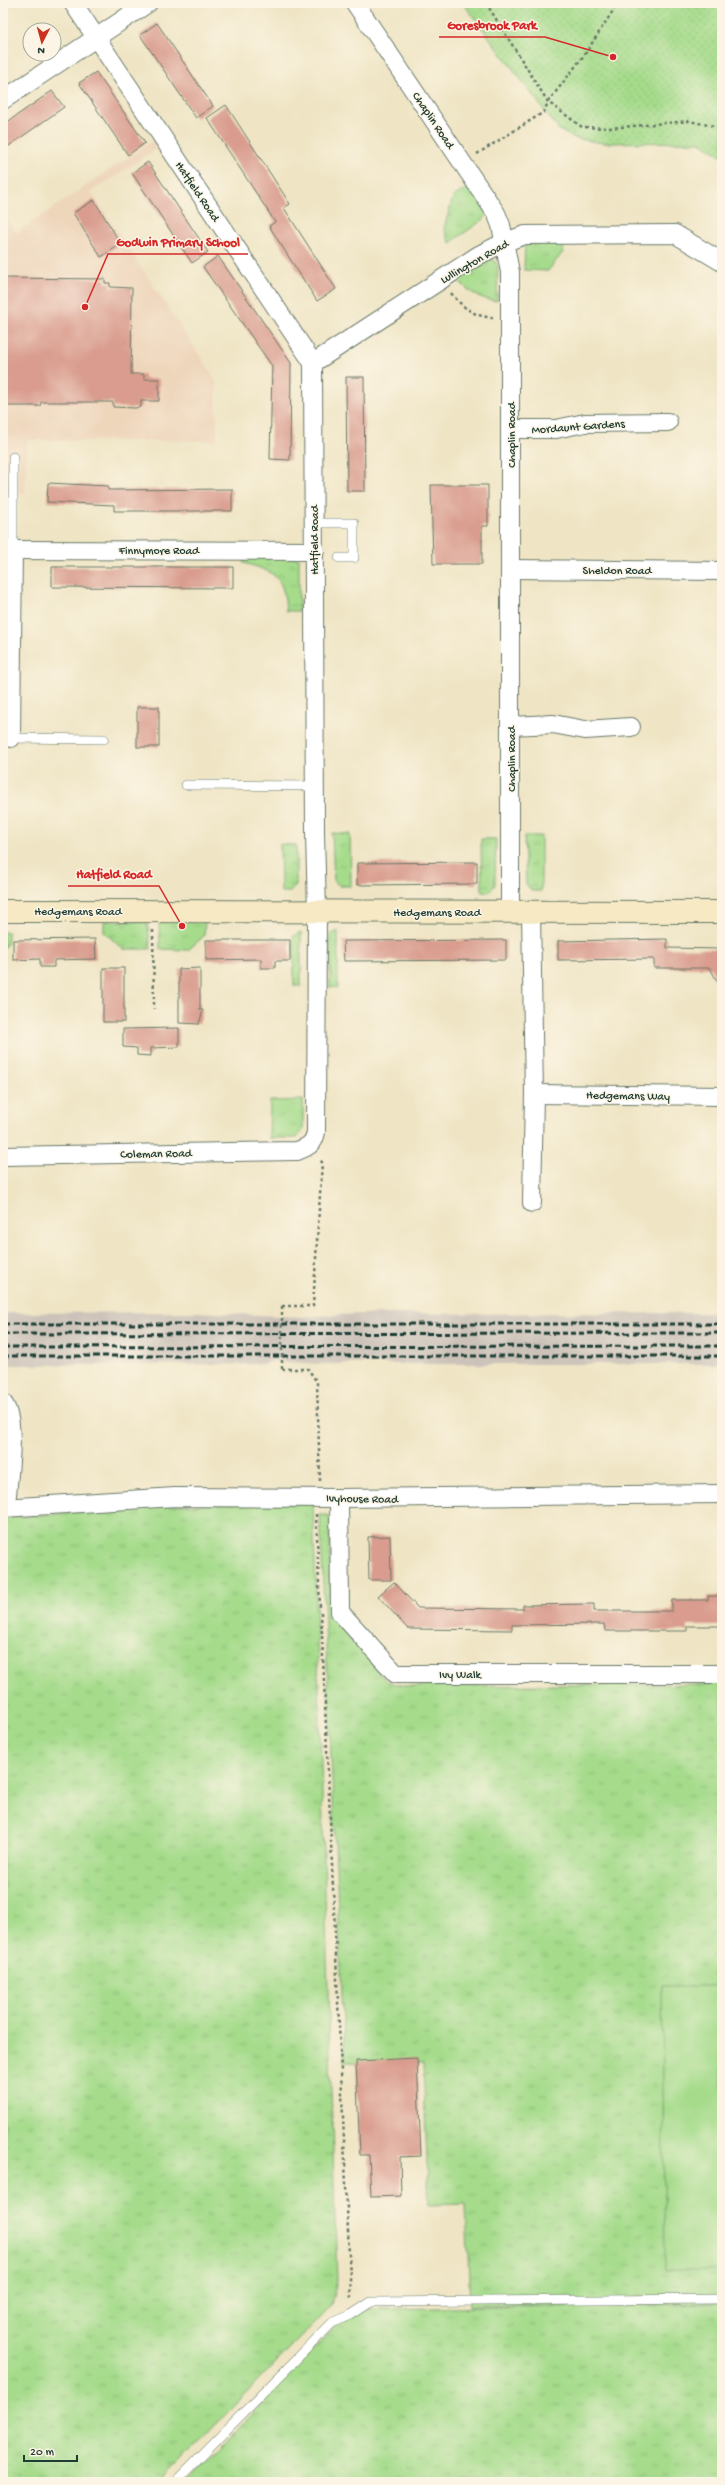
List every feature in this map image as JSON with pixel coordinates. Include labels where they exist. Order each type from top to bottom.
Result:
[{"type":"street","name":"Hatfield Road","points":[[73,3],[313,362],[315,523],[314,786],[317,912],[316,1132],[314,1142],[308,1147]]},
{"type":"street","points":[[3,100],[148,3]]},
{"type":"street","name":"Chaplin Road","points":[[355,3],[496,213],[505,242],[510,272],[511,726],[520,912]]},
{"type":"street","name":"Lullington Road","points":[[313,362],[442,279],[505,242],[525,235],[675,234],[722,262]]},
{"type":"street","name":"Mordaunt Gardens","points":[[511,429],[556,429],[585,423],[668,422]]},
{"type":"street","points":[[7,738],[8,550]]},
{"type":"street","name":"Finnymore Road","points":[[8,550],[315,550]]},
{"type":"street","name":"Sheldon Road","points":[[511,569],[722,571]]},
{"type":"street","points":[[511,726],[554,724],[585,730],[631,727]]},
{"type":"street","name":"Hedgemans Road","points":[[3,911],[722,912]]},
{"type":"street","points":[[520,912],[534,1094],[532,1202]]},
{"type":"street","name":"Hedgemans Way","points":[[534,1094],[722,1096]]},
{"type":"street","name":"Coleman Road","points":[[3,1156],[297,1151],[308,1147]]},
{"type":"street","points":[[3,1403],[7,1409],[10,1425],[4,1508]]},
{"type":"street","name":"Ivyhouse Road","points":[[4,1508],[175,1497],[339,1498],[722,1494]]},
{"type":"street","name":"Ivy Walk","points":[[339,1498],[340,1612],[396,1674],[722,1674]]},
{"type":"lane","points":[[8,550],[14,457]]},
{"type":"lane","points":[[315,523],[354,523],[354,558],[339,558]]},
{"type":"lane","points":[[7,738],[104,739]]},
{"type":"lane","points":[[186,785],[314,786]]},
{"type":"lane","points":[[175,2482],[332,2323],[351,2316],[371,2302],[722,2299]]},
{"type":"path","points":[[486,3],[548,102],[582,127],[610,128],[689,121],[722,128]]},
{"type":"path","points":[[463,163],[544,112],[548,102],[585,54],[618,3]]},
{"type":"path","points":[[442,279],[465,309],[479,316],[510,318]]},
{"type":"path","points":[[152,911],[154,1009]]},
{"type":"path","points":[[308,1147],[322,1162],[312,1306],[282,1306],[282,1369],[308,1369],[317,1382],[318,1497],[351,2316]]},
{"type":"shaded area","points":[[154,140],[159,147],[91,192],[216,380],[217,441],[27,440],[25,493],[3,494],[3,213],[16,233]]},
{"type":"shaded area","points":[[196,1312],[301,1317],[358,1314],[722,1313],[722,1364],[320,1364],[273,1361],[263,1364],[3,1365],[3,1313]]},
{"type":"green space","points":[[463,3],[722,3],[722,156],[700,142],[604,143],[577,139],[559,130]]},
{"type":"green space","points":[[471,186],[487,214],[484,219],[450,243],[444,229],[453,197]]},
{"type":"green space","points":[[564,238],[563,252],[548,271],[524,270],[525,241]]},
{"type":"green space","points":[[492,258],[498,266],[497,301],[479,297],[466,288],[457,279],[487,259]]},
{"type":"green space","points":[[244,553],[299,558],[299,611],[286,611],[283,590],[280,583],[271,573],[244,563]]},
{"type":"green space","points":[[332,833],[350,834],[351,886],[340,886],[334,881]]},
{"type":"green space","points":[[524,836],[541,836],[541,891],[532,891],[526,884]]},
{"type":"green space","points":[[481,839],[496,839],[495,885],[489,892],[482,891]]},
{"type":"green space","points":[[280,844],[296,845],[296,886],[290,892],[281,892]]},
{"type":"green space","points":[[167,920],[205,920],[204,936],[188,950],[160,949],[159,924]]},
{"type":"green space","points":[[104,921],[147,921],[151,949],[123,949],[104,932]]},
{"type":"green space","points":[[338,931],[338,988],[330,987],[330,935]]},
{"type":"green space","points":[[3,932],[8,932],[8,943],[3,948]]},
{"type":"green space","points":[[301,932],[301,986],[294,986],[293,936]]},
{"type":"green space","points":[[303,1100],[303,1130],[297,1138],[269,1138],[270,1101]]},
{"type":"green space","points":[[313,1502],[337,2281],[331,2306],[160,2482],[3,2482],[3,1518],[174,1505]]},
{"type":"green space","points":[[320,1515],[328,1515],[330,1520],[330,1611],[333,1619],[387,1681],[408,1686],[722,1684],[722,2303],[470,2306],[466,2204],[429,2205],[423,2064],[345,2062]]},
{"type":"green space","points":[[662,1986],[722,1986],[722,2270],[665,2270]]},
{"type":"green space","points":[[722,2304],[722,2482],[188,2482],[341,2320],[366,2309]]},
{"type":"building","points":[[157,23],[213,106],[196,118],[140,35]]},
{"type":"building","points":[[96,72],[145,143],[128,155],[79,83]]},
{"type":"building","points":[[52,91],[64,107],[3,150],[3,125]]},
{"type":"building","points":[[226,105],[290,204],[284,208],[336,289],[317,301],[269,226],[275,222],[207,118]]},
{"type":"building","points":[[148,162],[208,252],[192,263],[132,173]]},
{"type":"building","points":[[94,200],[121,244],[101,257],[73,213]]},
{"type":"building","points":[[218,256],[291,363],[290,460],[270,459],[272,366],[203,267]]},
{"type":"building","points":[[3,278],[105,279],[105,283],[110,283],[110,287],[132,288],[131,374],[144,374],[144,379],[159,379],[159,401],[141,401],[141,407],[135,408],[113,407],[113,402],[41,402],[40,406],[3,406]]},
{"type":"building","points":[[346,377],[364,377],[365,491],[347,491]]},
{"type":"building","points":[[48,483],[108,486],[108,490],[232,489],[232,511],[114,511],[114,505],[47,502]]},
{"type":"building","points":[[431,485],[488,485],[488,526],[482,526],[482,564],[433,564]]},
{"type":"building","points":[[52,567],[233,567],[233,588],[52,587]]},
{"type":"building","points":[[137,707],[159,707],[159,747],[137,747]]},
{"type":"building","points":[[477,862],[477,884],[357,885],[357,863]]},
{"type":"building","points":[[95,939],[96,959],[54,960],[54,967],[40,967],[40,959],[13,960],[13,940]]},
{"type":"building","points":[[667,939],[667,948],[722,949],[722,990],[710,968],[654,968],[654,959],[558,960],[558,941]]},
{"type":"building","points":[[206,940],[290,940],[290,961],[275,961],[275,968],[261,968],[261,959],[206,960]]},
{"type":"building","points":[[506,940],[506,960],[344,961],[343,941]]},
{"type":"building","points":[[103,968],[124,968],[124,1022],[103,1022]]},
{"type":"building","points":[[200,968],[200,1010],[203,1010],[199,1024],[179,1023],[179,969]]},
{"type":"building","points":[[179,1028],[179,1047],[151,1048],[151,1056],[137,1055],[137,1048],[123,1047],[123,1029]]},
{"type":"building","points":[[390,1536],[391,1580],[369,1580],[368,1537]]},
{"type":"building","points":[[394,1582],[418,1608],[523,1609],[523,1605],[594,1604],[594,1611],[672,1611],[672,1600],[708,1600],[708,1596],[722,1596],[722,1626],[687,1626],[687,1631],[605,1631],[604,1624],[512,1625],[512,1630],[408,1629],[378,1596]]},
{"type":"building","points":[[417,2058],[421,2156],[400,2157],[401,2196],[371,2197],[369,2155],[360,2155],[356,2061]]},
{"type":"railway","points":[[3,1324],[722,1324]]},
{"type":"railway","points":[[3,1334],[722,1333]]},
{"type":"railway","points":[[3,1347],[722,1346]]},
{"type":"railway","points":[[3,1356],[722,1356]]},
{"type":"place","name":"Goresbrook Park","points":[[613,57]]},
{"type":"place","name":"Godwin Primary School","points":[[85,307]]},
{"type":"place","name":"Hatfield Road","points":[[182,926]]}]
